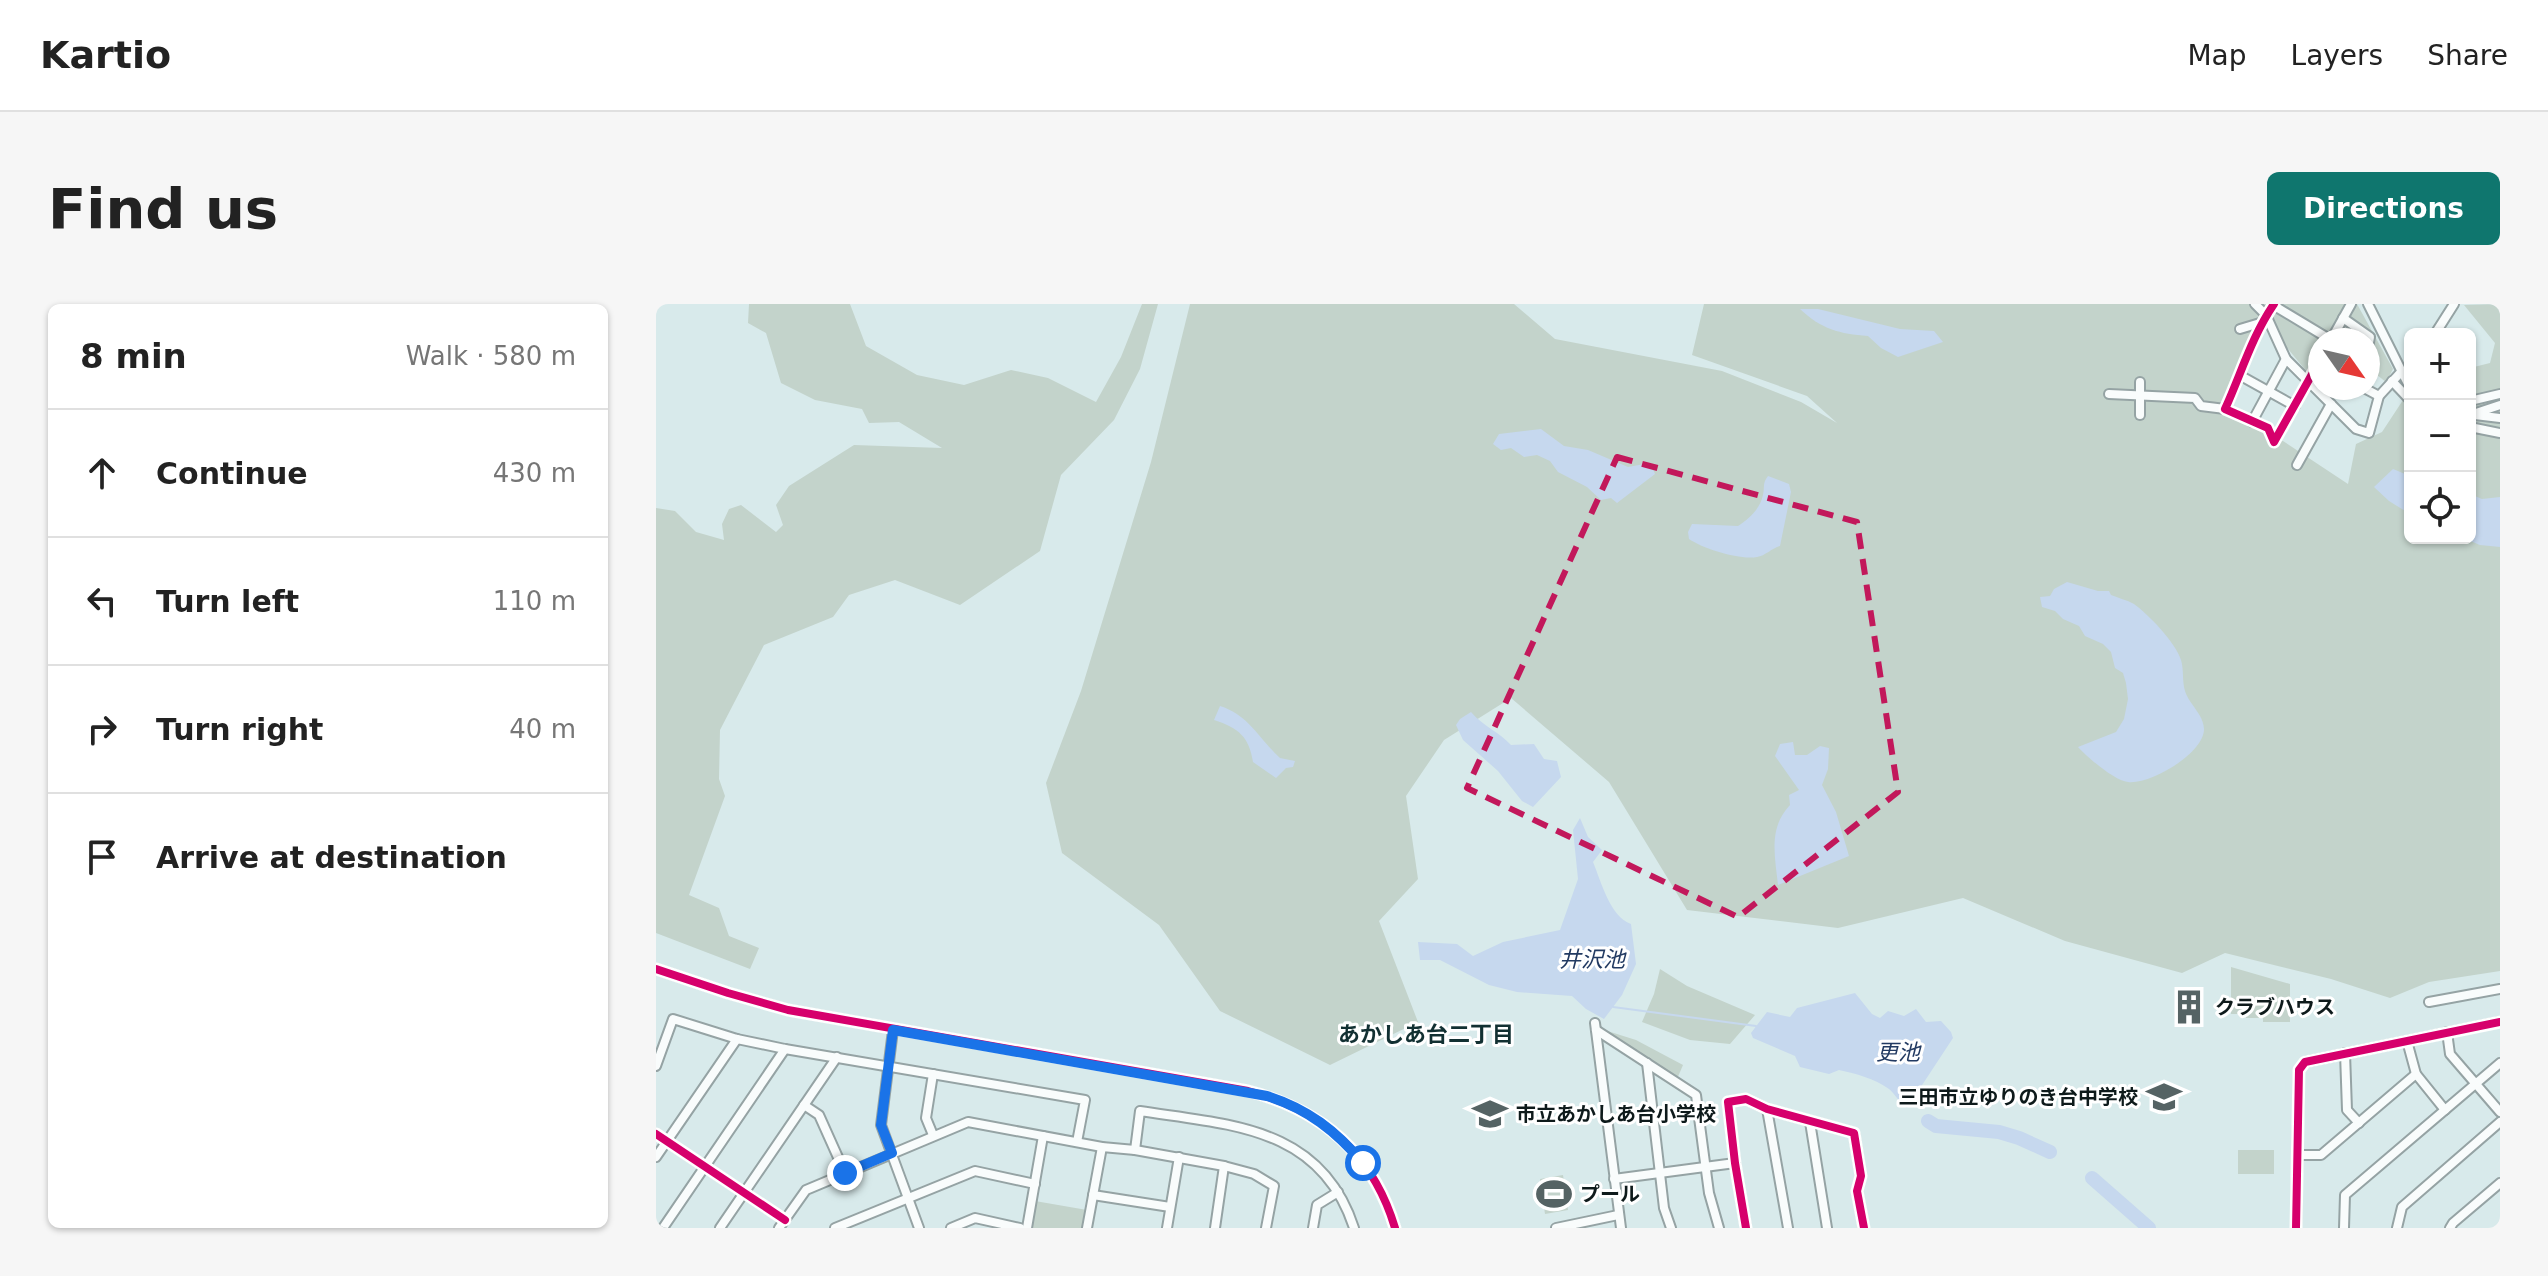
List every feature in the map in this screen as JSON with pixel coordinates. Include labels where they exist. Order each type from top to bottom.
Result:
[{"type":"street","points":[[2255,304],[2286,359],[2308,380]]},
{"type":"street","points":[[2368,304],[2404,372]]},
{"type":"street","points":[[2439,328],[2454,304]]},
{"type":"street","points":[[2225,409],[2263,319],[2274,305],[2311,328]]},
{"type":"street","points":[[2338,328],[2349,305]]},
{"type":"street","points":[[2343,318],[2357,328]]},
{"type":"street","points":[[2240,329],[2263,319]]},
{"type":"street","points":[[2239,351],[2249,356]]},
{"type":"street","points":[[2252,422],[2286,359]]},
{"type":"street","points":[[2241,376],[2295,406]]},
{"type":"street","points":[[2380,395],[2392,381],[2404,379]]},
{"type":"street","points":[[2392,381],[2404,394]]},
{"type":"street","points":[[2140,382],[2140,415]]},
{"type":"street","points":[[2109,394],[2195,398],[2201,406],[2225,409],[2268,428],[2274,442],[2308,383]]},
{"type":"street","points":[[2474,400],[2500,394]]},
{"type":"street","points":[[2327,400],[2356,429],[2369,433],[2378,400]]},
{"type":"street","points":[[2297,465],[2331,404]]},
{"type":"street","points":[[2476,412],[2500,405]]},
{"type":"street","points":[[2476,415],[2500,418]]},
{"type":"street","points":[[2476,428],[2500,433]]},
{"type":"street","points":[[656,969],[788,1010],[1248,1091],[1286,1102],[1321,1121],[1363,1163],[1376,1181],[1395,1228]]},
{"type":"street","points":[[2429,1002],[2500,989]]},
{"type":"street","points":[[656,1066],[673,1019],[737,1039],[785,1049],[1085,1100],[1077,1142]]},
{"type":"street","points":[[2296,1228],[2299,1070],[2305,1062],[2500,1022]]},
{"type":"street","points":[[1621,1228],[1596,1026],[1696,1095],[1709,1193],[1719,1228]]},
{"type":"street","points":[[893,1030],[881,1125],[919,1228]]},
{"type":"street","points":[[2447,1032],[2450,1054],[2500,1112]]},
{"type":"street","points":[[656,1157],[737,1039]]},
{"type":"street","points":[[2407,1041],[2416,1074],[2445,1110]]},
{"type":"street","points":[[663,1228],[785,1049]]},
{"type":"street","points":[[2345,1053],[2347,1110],[2359,1123]]},
{"type":"street","points":[[720,1228],[837,1057]]},
{"type":"street","points":[[1647,1063],[1659,1174],[1664,1208],[1671,1228]]},
{"type":"street","points":[[2344,1228],[2345,1195],[2500,1063]]},
{"type":"street","points":[[933,1074],[926,1118],[933,1135]]},
{"type":"street","points":[[2297,1155],[2321,1155],[2416,1074]]},
{"type":"street","points":[[1746,1228],[1728,1102],[1746,1099],[1767,1109],[1854,1133],[1861,1176],[1857,1191],[1864,1228]]},
{"type":"street","points":[[804,1105],[819,1115],[845,1173]]},
{"type":"street","points":[[1767,1109],[1788,1228]]},
{"type":"street","points":[[1135,1150],[1140,1111],[1240,1127],[1275,1137],[1315,1164],[1338,1192],[1354,1228]]},
{"type":"street","points":[[779,1228],[806,1190],[968,1122],[1102,1147],[1179,1157],[1254,1174],[1274,1186],[1266,1228]]},
{"type":"street","points":[[1810,1122],[1827,1228]]},
{"type":"street","points":[[2397,1228],[2402,1207],[2500,1122]]},
{"type":"street","points":[[656,1134],[785,1220]]},
{"type":"street","points":[[1027,1228],[1043,1136]]},
{"type":"street","points":[[1087,1228],[1102,1147]]},
{"type":"street","points":[[1167,1228],[1179,1157]]},
{"type":"street","points":[[1614,1179],[1735,1163]]},
{"type":"street","points":[[1215,1228],[1224,1166]]},
{"type":"street","points":[[835,1228],[975,1171],[1035,1184]]},
{"type":"street","points":[[2450,1228],[2500,1183]]},
{"type":"street","points":[[1313,1228],[1317,1205],[1338,1192]]},
{"type":"street","points":[[1093,1195],[1170,1207]]},
{"type":"street","points":[[1556,1228],[1618,1215]]},
{"type":"street","points":[[951,1228],[975,1218],[1020,1228]]},
{"type":"highlighted area","points":[[1617,457],[1857,522],[1898,792],[1738,917],[1467,788]]},
{"type":"shaded area","points":[[749,304],[850,304],[866,346],[917,375],[964,385],[1011,370],[1048,378],[1096,402],[1121,357],[1142,304],[1158,304],[1140,369],[1114,420],[1061,475],[1040,551],[960,605],[895,580],[849,595],[833,617],[764,645],[720,730],[719,779],[725,796],[689,895],[719,908],[729,936],[759,948],[750,969],[656,933],[656,508],[675,511],[696,532],[724,540],[722,524],[729,509],[741,505],[776,532],[783,525],[776,505],[789,486],[854,445],[942,448],[899,422],[869,423],[862,409],[815,400],[781,383],[766,333],[748,323]]},
{"type":"shaded area","points":[[1190,304],[1514,304],[1555,339],[1722,371],[1801,402],[1837,423],[1807,396],[1692,355],[1704,304],[2357,304],[2370,328],[2308,328],[2308,373],[2264,320],[2216,412],[2283,441],[2348,484],[2356,444],[2382,432],[2404,399],[2404,544],[2476,544],[2476,366],[2490,363],[2495,343],[2464,305],[2500,304],[2500,971],[2429,982],[2390,998],[2331,979],[2225,953],[2182,973],[2065,941],[1963,898],[1838,928],[1687,910],[1609,782],[1511,698],[1444,740],[1406,796],[1418,879],[1379,921],[1418,1022],[1330,1065],[1220,1011],[1159,925],[1062,853],[1046,783],[1081,691],[1151,462]]},
{"type":"shaded area","points":[[2380,346],[2393,369],[2386,382],[2380,377]]},
{"type":"shaded area","points":[[2231,967],[2290,984],[2290,1022],[2263,1022],[2263,1018],[2231,1014]]},
{"type":"shaded area","points":[[1660,969],[1687,986],[1755,1015],[1730,1044],[1690,1040],[1642,1022]]},
{"type":"shaded area","points":[[1601,1029],[1636,1040],[1683,1065],[1677,1079]]},
{"type":"shaded area","points":[[2238,1150],[2274,1150],[2274,1174],[2238,1174]]},
{"type":"shaded area","name":"プール","points":[[1563,1175],[1568,1210],[1545,1214],[1540,1179]]},
{"type":"shaded area","points":[[1035,1201],[1087,1210],[1084,1228],[1030,1228]]},
{"type":"water","points":[[1800,309],[1818,309],[1900,329],[1934,331],[1943,342],[1898,357],[1868,336],[1831,329]]},
{"type":"water","points":[[1541,429],[1564,446],[1588,450],[1628,467],[1650,463],[1655,474],[1617,503],[1611,498],[1601,500],[1587,487],[1558,472],[1550,461],[1537,455],[1524,457],[1511,448],[1501,450],[1493,444],[1499,434]]},
{"type":"water","points":[[2393,469],[2404,474],[2404,510],[2389,501],[2374,487]]},
{"type":"water","points":[[1768,476],[1789,484],[1791,492],[1780,546],[1760,556],[1741,557],[1712,550],[1689,539],[1692,524],[1738,526],[1746,520],[1759,505]]},
{"type":"water","points":[[2476,496],[2500,497],[2500,547],[2476,543]]},
{"type":"water","points":[[2067,582],[2109,591],[2111,595],[2134,604],[2161,630],[2178,653],[2185,691],[2202,719],[2204,729],[2202,739],[2195,748],[2161,773],[2137,782],[2122,781],[2078,747],[2116,732],[2124,719],[2128,699],[2123,673],[2115,668],[2111,652],[2103,644],[2085,636],[2079,626],[2042,607],[2040,597],[2050,596],[2054,589]]},
{"type":"water","points":[[1220,706],[1246,721],[1280,758],[1295,761],[1293,767],[1286,768],[1276,778],[1253,762],[1249,746],[1241,735],[1230,726],[1214,720]]},
{"type":"water","points":[[1471,712],[1511,745],[1534,744],[1544,759],[1557,761],[1561,777],[1533,807],[1522,801],[1498,771],[1463,740],[1456,725]]},
{"type":"water","points":[[1793,742],[1795,755],[1807,755],[1820,746],[1829,748],[1828,769],[1822,785],[1836,812],[1849,856],[1778,885],[1775,853],[1778,823],[1790,805],[1789,795],[1799,790],[1775,756],[1780,744]]},
{"type":"water","name":"井沢池","points":[[1580,818],[1588,837],[1602,850],[1593,862],[1607,898],[1617,914],[1631,924],[1636,964],[1622,995],[1604,1019],[1572,996],[1517,992],[1489,985],[1440,960],[1420,960],[1418,942],[1457,944],[1473,956],[1503,942],[1560,930],[1578,879],[1573,830]]},
{"type":"water","name":"更池","points":[[1855,993],[1872,1014],[1880,1018],[1888,1011],[1904,1016],[1916,1009],[1926,1022],[1941,1021],[1951,1032],[1953,1038],[1907,1108],[1889,1089],[1877,1082],[1839,1070],[1829,1074],[1800,1067],[1795,1056],[1753,1038],[1751,1033],[1767,1012],[1790,1017],[1797,1008]]},
{"type":"waterway","points":[[1613,1007],[1756,1026]]},
{"type":"waterway","points":[[1928,1121],[1936,1126],[1999,1132],[2050,1152]]},
{"type":"waterway","points":[[2092,1178],[2149,1228]]},
{"type":"cycle path","points":[[2274,304],[2253,342],[2225,409],[2268,428],[2274,442],[2308,381]]},
{"type":"cycle path","points":[[656,969],[788,1010],[1248,1091],[1275,1099],[1321,1123],[1358,1157],[1373,1178],[1395,1228]]},
{"type":"cycle path","points":[[2296,1228],[2299,1070],[2305,1062],[2500,1022]]},
{"type":"cycle path","points":[[1746,1228],[1728,1102],[1746,1099],[1767,1109],[1854,1133],[1861,1176],[1857,1191],[1864,1228]]},
{"type":"cycle path","points":[[656,1134],[785,1220]]},
{"type":"place","name":"クラブハウス","points":[[2189,1007]]},
{"type":"place","name":"三田市立ゆりのき台中学校","points":[[2164,1097]]},
{"type":"place","name":"市立あかしあ台小学校","points":[[1490,1114]]},
{"type":"place","name":"プール","points":[[1554,1194]]},
{"type":"district","name":"あかしあ台二丁目","points":[[1426,1034]]},
{"type":"route","points":[[845,1173],[892,1153],[881,1125],[893,1030],[1267,1096],[1286,1102],[1321,1121],[1363,1163]]}]
